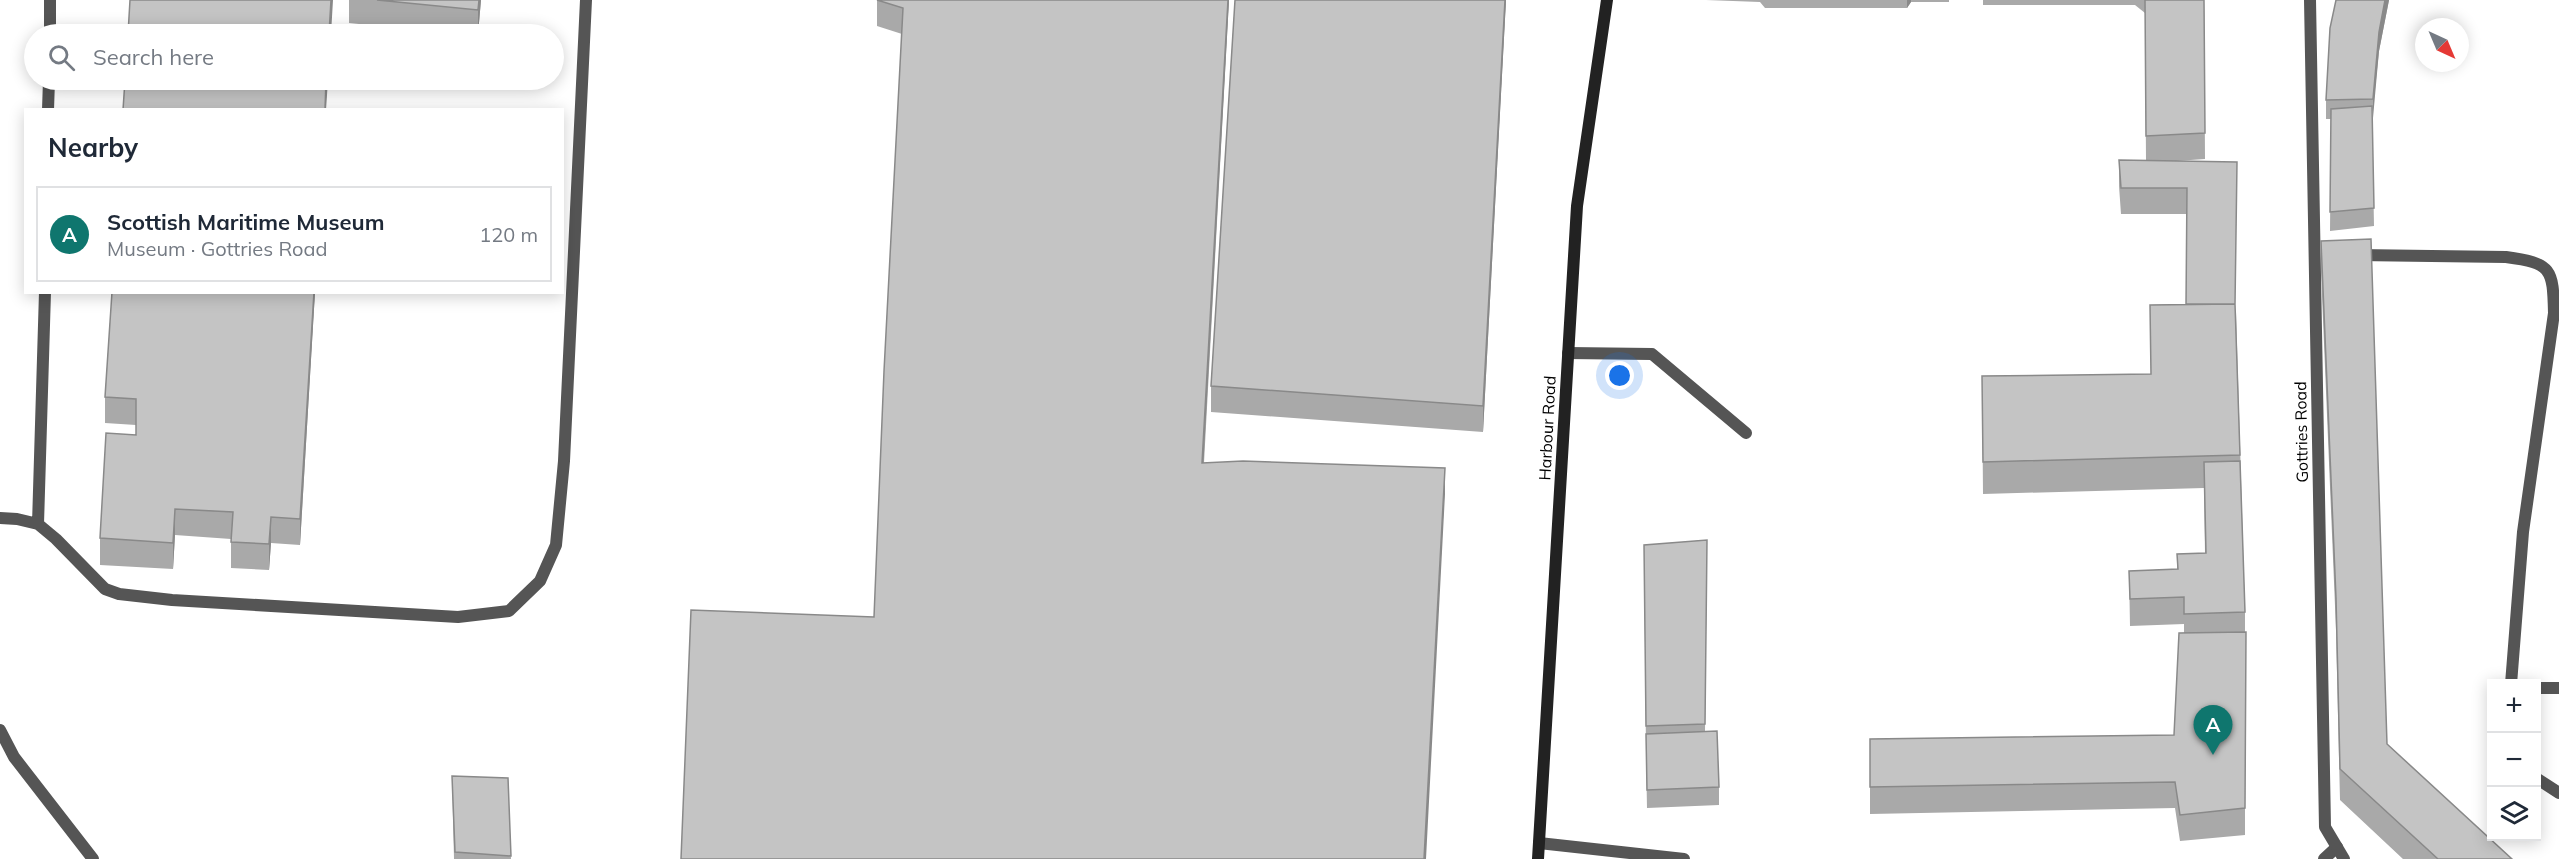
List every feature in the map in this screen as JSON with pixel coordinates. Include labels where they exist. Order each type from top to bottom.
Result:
[{"type":"street","points":[[50,0],[50,24]]},
{"type":"street","points":[[0,518],[38,524],[57,539],[105,589],[119,594],[172,600],[458,617],[509,611],[540,581],[556,545],[564,461],[586,0]]},
{"type":"street","name":"Harbour Road","points":[[1538,859],[1577,206],[1607,0]]},
{"type":"street","name":"Gottries Road","points":[[2310,0],[2327,254],[2325,827],[2344,859]]},
{"type":"street","points":[[48,108],[49,90]]},
{"type":"street","points":[[2327,254],[2506,257],[2544,266],[2553,280],[2554,313],[2523,532],[2511,679]]},
{"type":"street","points":[[38,524],[45,294]]},
{"type":"street","points":[[1568,353],[1652,354],[1746,433]]},
{"type":"street","points":[[2541,688],[2559,688]]},
{"type":"street","points":[[0,730],[14,757],[93,859]]},
{"type":"street","points":[[2541,781],[2559,793]]},
{"type":"street","points":[[1539,843],[1684,859]]},
{"type":"street","points":[[2324,859],[2337,847]]},
{"type":"building","points":[[130,0],[331,0],[330,24],[129,24]]},
{"type":"building","points":[[377,0],[479,0],[478,10]]},
{"type":"building","points":[[877,0],[1228,0],[1202,463],[1243,461],[1445,468],[1424,859],[681,859],[691,610],[874,617],[903,8]]},
{"type":"building","points":[[1235,0],[1505,0],[1483,406],[1211,386]]},
{"type":"building","points":[[2145,0],[2204,0],[2205,133],[2146,136]]},
{"type":"building","points":[[2336,0],[2385,0],[2379,32],[2373,99],[2326,100],[2330,28]]},
{"type":"building","points":[[124,90],[326,90],[325,108],[123,108]]},
{"type":"building","points":[[2372,106],[2374,208],[2330,212],[2331,109]]},
{"type":"building","points":[[2119,160],[2237,162],[2235,305],[2186,304],[2187,188],[2121,188]]},
{"type":"building","points":[[2371,239],[2387,744],[2487,836],[2487,841],[2492,841],[2512,859],[2438,859],[2340,769],[2336,598],[2321,241]]},
{"type":"building","points":[[112,294],[314,294],[300,519],[271,517],[269,544],[231,542],[233,512],[175,509],[173,543],[100,538],[106,433],[136,435],[136,399],[105,397]]},
{"type":"building","points":[[2235,304],[2240,455],[1983,462],[1982,376],[2151,374],[2150,305]]},
{"type":"building","points":[[2240,461],[2245,612],[2184,614],[2184,597],[2130,599],[2129,571],[2178,569],[2177,554],[2206,553],[2204,462]]},
{"type":"building","points":[[1707,540],[1705,724],[1646,726],[1644,545]]},
{"type":"building","points":[[2246,632],[2245,808],[2180,815],[2175,782],[1870,787],[1870,739],[2174,735],[2179,633]]},
{"type":"building","points":[[1717,731],[1719,787],[1647,790],[1646,734]]},
{"type":"building","points":[[452,776],[508,778],[511,856],[455,852]]},
{"type":"place","name":"Scottish Maritime Museum","points":[[2213,755]]}]
